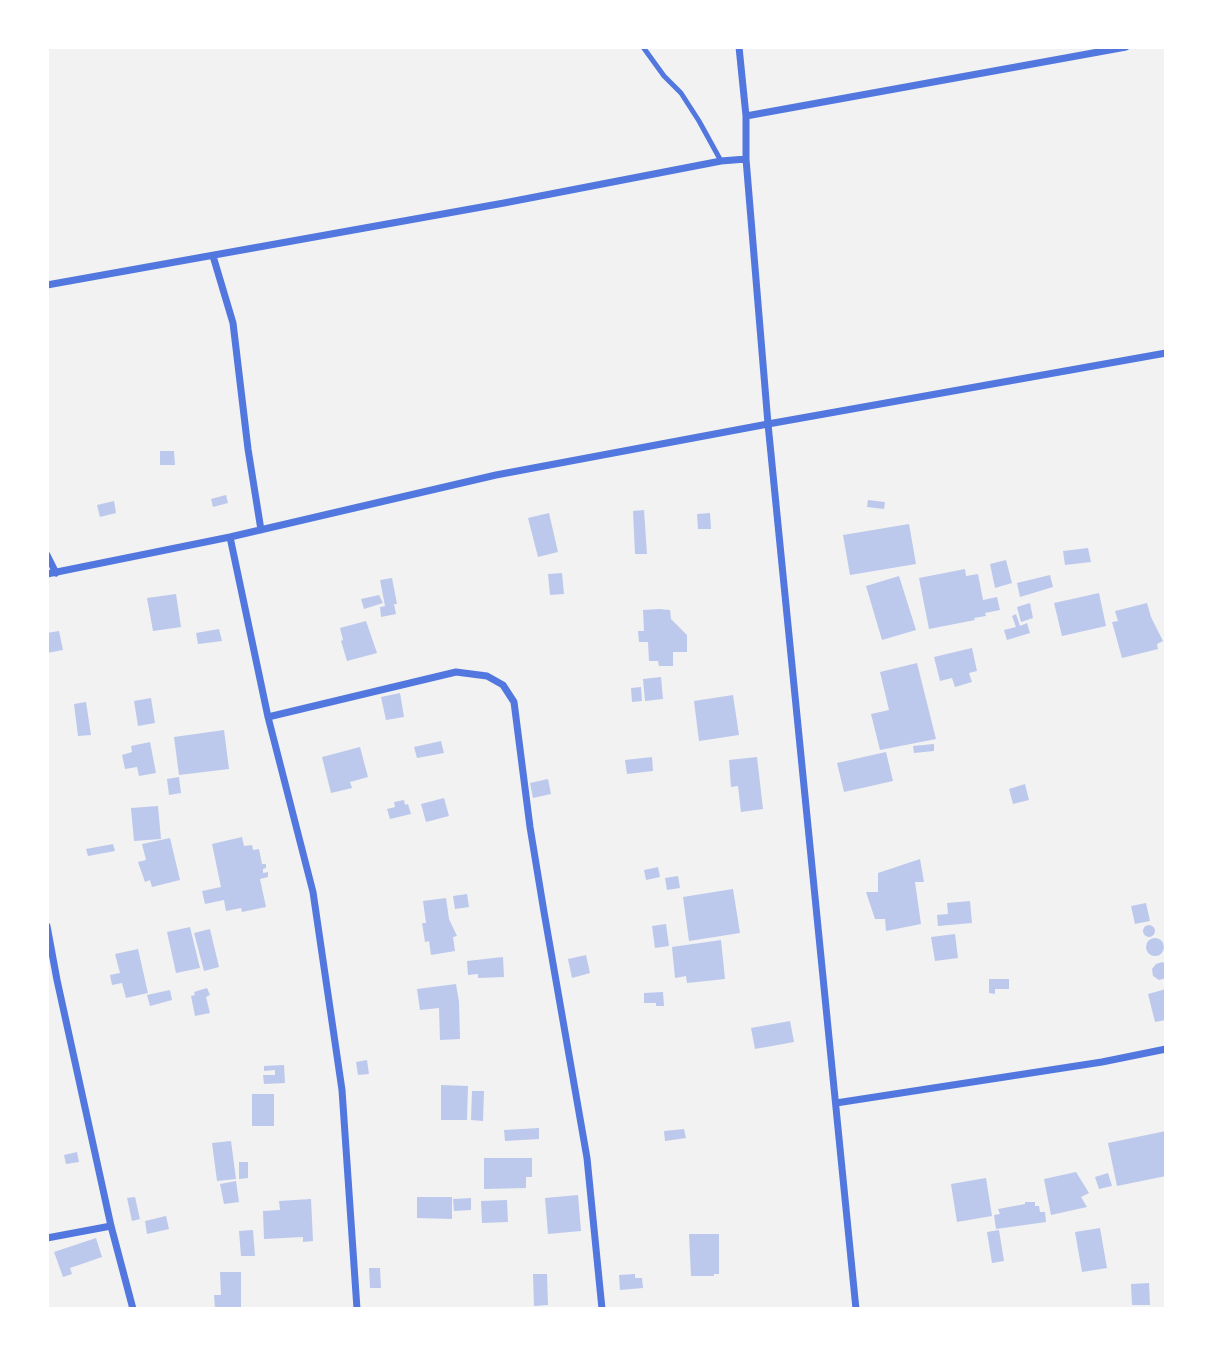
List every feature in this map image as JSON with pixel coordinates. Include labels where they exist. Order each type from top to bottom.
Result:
[{"type":"street","points":[[739,47],[768,424],[856,1309]]},
{"type":"street","points":[[746,116],[1126,47]]},
{"type":"street","points":[[47,285],[504,203],[721,160],[746,159]]},
{"type":"street","points":[[213,256],[233,323],[261,530]]},
{"type":"street","points":[[47,575],[230,537],[496,475],[1166,353]]},
{"type":"street","points":[[230,537],[268,717],[313,892],[342,1090],[357,1309]]},
{"type":"street","points":[[47,555],[56,573]]},
{"type":"street","points":[[268,717],[456,672],[487,676],[503,685],[514,702],[530,827],[587,1158],[602,1309]]},
{"type":"street","points":[[47,926],[111,1226],[133,1309]]},
{"type":"street","points":[[47,981],[57,980]]},
{"type":"street","points":[[836,1103],[1102,1062],[1166,1049]]},
{"type":"street","points":[[47,1238],[111,1226]]},
{"type":"lane","points":[[643,47],[664,76],[681,93],[721,160]]},
{"type":"building","points":[[160,451],[174,451],[175,465],[160,465]]},
{"type":"building","points":[[226,495],[228,503],[213,507],[211,499]]},
{"type":"building","points":[[868,500],[885,502],[884,509],[867,507]]},
{"type":"building","points":[[114,501],[116,513],[100,517],[97,505]]},
{"type":"building","points":[[644,510],[647,554],[635,554],[633,511]]},
{"type":"building","points":[[549,513],[558,552],[538,557],[528,518]]},
{"type":"building","points":[[710,513],[711,529],[698,529],[697,514]]},
{"type":"building","points":[[909,524],[916,564],[850,575],[843,535]]},
{"type":"building","points":[[1088,548],[1091,562],[1065,565],[1063,551]]},
{"type":"building","points":[[1006,560],[1012,583],[995,588],[990,564]]},
{"type":"building","points":[[965,569],[966,576],[978,574],[983,600],[997,597],[1000,610],[985,613],[986,616],[974,618],[975,620],[929,629],[919,578]]},
{"type":"building","points":[[562,573],[564,594],[550,595],[548,574]]},
{"type":"building","points":[[1050,575],[1053,587],[1020,597],[1017,583]]},
{"type":"building","points":[[899,576],[916,630],[882,640],[866,586]]},
{"type":"building","points":[[392,578],[396,614],[381,617],[380,607],[385,606],[380,580]]},
{"type":"building","points":[[1099,593],[1106,626],[1062,636],[1054,603]]},
{"type":"building","points":[[176,594],[181,627],[153,631],[147,598]]},
{"type":"building","points":[[379,595],[383,603],[364,609],[361,599]]},
{"type":"building","points":[[1030,603],[1033,618],[1021,622],[1017,607]]},
{"type":"building","points":[[1147,603],[1163,641],[1157,644],[1158,649],[1122,658],[1112,622],[1118,621],[1115,611]]},
{"type":"building","points":[[643,610],[670,610],[671,619],[687,635],[687,652],[673,652],[673,666],[659,666],[658,661],[649,661],[648,642],[639,642],[638,631],[644,631]]},
{"type":"building","points":[[1016,614],[1020,626],[1027,623],[1030,633],[1007,640],[1004,630],[1016,627],[1012,616]]},
{"type":"building","points":[[366,621],[377,653],[347,661],[340,628]]},
{"type":"building","points":[[219,629],[222,641],[198,644],[196,633]]},
{"type":"building","points":[[59,631],[63,650],[47,653],[47,633]]},
{"type":"building","points":[[972,648],[977,671],[969,673],[972,682],[955,687],[952,678],[940,681],[934,657]]},
{"type":"building","points":[[917,663],[936,739],[880,750],[871,714],[889,710],[880,672]]},
{"type":"building","points":[[661,677],[663,699],[645,701],[643,679]]},
{"type":"building","points":[[641,687],[642,701],[632,702],[631,688]]},
{"type":"building","points":[[400,693],[404,717],[386,720],[381,697]]},
{"type":"building","points":[[733,695],[739,735],[699,741],[694,701]]},
{"type":"building","points":[[151,698],[155,723],[138,726],[134,701]]},
{"type":"building","points":[[86,702],[91,735],[78,736],[74,704]]},
{"type":"building","points":[[224,730],[229,769],[179,775],[174,737]]},
{"type":"building","points":[[441,741],[444,753],[417,758],[414,747]]},
{"type":"building","points":[[150,742],[156,773],[139,776],[137,767],[125,769],[122,755],[132,752],[131,746]]},
{"type":"building","points":[[934,744],[934,751],[914,753],[913,746]]},
{"type":"building","points":[[360,747],[368,777],[350,782],[352,788],[331,793],[322,757]]},
{"type":"building","points":[[886,752],[893,781],[844,792],[837,763]]},
{"type":"building","points":[[652,757],[653,771],[627,774],[625,760]]},
{"type":"building","points":[[757,757],[763,809],[741,812],[738,786],[731,787],[729,760]]},
{"type":"building","points":[[179,777],[181,793],[169,795],[167,779]]},
{"type":"building","points":[[548,779],[551,794],[533,798],[530,783]]},
{"type":"building","points":[[1025,784],[1029,800],[1013,804],[1009,789]]},
{"type":"building","points":[[444,798],[449,816],[426,822],[421,804]]},
{"type":"building","points":[[404,800],[411,814],[390,819],[387,809],[395,807],[394,802]]},
{"type":"building","points":[[158,806],[161,839],[134,841],[131,808]]},
{"type":"building","points":[[242,837],[244,846],[252,845],[253,850],[259,849],[262,864],[266,864],[263,873],[268,872],[268,877],[260,879],[266,907],[242,912],[241,908],[226,911],[224,900],[205,904],[202,891],[221,887],[212,844]]},
{"type":"building","points":[[170,838],[180,880],[152,887],[150,880],[145,882],[138,862],[146,860],[142,844]]},
{"type":"building","points":[[113,844],[115,851],[88,856],[86,849]]},
{"type":"building","points":[[920,859],[924,882],[915,882],[921,924],[886,931],[885,919],[875,919],[866,892],[878,892],[878,873]]},
{"type":"building","points":[[658,867],[660,877],[646,880],[644,870]]},
{"type":"building","points":[[678,876],[680,888],[667,890],[665,878]]},
{"type":"building","points":[[733,889],[740,933],[689,941],[683,897]]},
{"type":"building","points":[[467,894],[469,907],[455,909],[453,896]]},
{"type":"building","points":[[446,898],[449,919],[457,936],[453,937],[455,951],[431,955],[429,941],[425,942],[422,923],[426,923],[423,901]]},
{"type":"building","points":[[970,901],[972,923],[938,926],[937,915],[948,914],[947,903]]},
{"type":"building","points":[[1146,903],[1150,921],[1135,924],[1131,906]]},
{"type":"building","points":[[666,924],[669,946],[655,948],[652,926]]},
{"type":"building","points":[[1149,925],[1155,931],[1149,937],[1143,931]]},
{"type":"building","points":[[190,927],[200,968],[176,973],[167,932]]},
{"type":"building","points":[[210,929],[219,967],[204,971],[194,933]]},
{"type":"building","points":[[955,934],[958,958],[935,961],[931,937]]},
{"type":"building","points":[[1155,938],[1161,941],[1164,947],[1161,953],[1155,956],[1149,953],[1146,947],[1149,941]]},
{"type":"building","points":[[721,940],[725,979],[687,983],[686,976],[675,978],[672,947]]},
{"type":"building","points":[[138,949],[148,993],[126,998],[122,983],[112,985],[110,975],[120,973],[115,954]]},
{"type":"building","points":[[586,955],[590,973],[572,978],[568,959]]},
{"type":"building","points":[[503,957],[504,977],[478,978],[478,974],[468,975],[467,961]]},
{"type":"building","points":[[1162,962],[1166,964],[1166,978],[1159,980],[1153,976],[1152,969]]},
{"type":"building","points":[[989,979],[1009,979],[1009,989],[995,989],[995,994],[989,993]]},
{"type":"building","points":[[456,984],[460,1039],[440,1040],[439,1008],[420,1010],[417,989]]},
{"type":"building","points":[[207,988],[210,995],[206,997],[210,1013],[195,1016],[191,996],[195,995],[194,992]]},
{"type":"building","points":[[1166,989],[1166,1020],[1155,1022],[1148,994]]},
{"type":"building","points":[[170,990],[172,1000],[150,1006],[147,995]]},
{"type":"building","points":[[663,992],[664,1006],[644,1003],[644,993]]},
{"type":"building","points":[[790,1021],[794,1042],[755,1049],[751,1028]]},
{"type":"building","points":[[367,1060],[369,1074],[358,1075],[356,1062]]},
{"type":"building","points":[[284,1065],[285,1083],[264,1084],[263,1075],[275,1075],[275,1070],[264,1071],[264,1066]]},
{"type":"building","points":[[441,1085],[468,1086],[467,1120],[441,1120]]},
{"type":"building","points":[[472,1091],[484,1091],[483,1121],[471,1120]]},
{"type":"building","points":[[252,1094],[274,1094],[274,1126],[252,1126]]},
{"type":"building","points":[[539,1128],[539,1139],[505,1141],[504,1130]]},
{"type":"building","points":[[684,1129],[686,1138],[665,1141],[664,1131]]},
{"type":"building","points":[[1166,1131],[1166,1176],[1117,1186],[1108,1143]]},
{"type":"building","points":[[231,1141],[236,1179],[217,1181],[212,1143]]},
{"type":"building","points":[[77,1152],[79,1162],[66,1164],[64,1155]]},
{"type":"building","points":[[484,1158],[532,1158],[532,1177],[526,1177],[526,1188],[484,1189]]},
{"type":"building","points":[[239,1162],[248,1162],[248,1178],[239,1179]]},
{"type":"building","points":[[1076,1172],[1089,1193],[1081,1197],[1087,1207],[1051,1215],[1044,1179]]},
{"type":"building","points":[[1108,1173],[1112,1186],[1099,1189],[1095,1177]]},
{"type":"building","points":[[986,1178],[992,1216],[957,1222],[951,1184]]},
{"type":"building","points":[[236,1181],[239,1202],[224,1204],[220,1184]]},
{"type":"building","points":[[578,1195],[581,1231],[548,1234],[545,1198]]},
{"type":"building","points":[[135,1197],[140,1219],[132,1221],[127,1198]]},
{"type":"building","points":[[417,1197],[452,1197],[452,1219],[417,1218]]},
{"type":"building","points":[[471,1198],[471,1210],[454,1211],[453,1199]]},
{"type":"building","points":[[311,1199],[313,1241],[303,1242],[303,1237],[264,1239],[263,1211],[280,1210],[279,1201]]},
{"type":"building","points":[[507,1200],[508,1222],[482,1223],[481,1201]]},
{"type":"building","points":[[1035,1202],[1040,1212],[1045,1212],[1046,1222],[996,1229],[994,1215],[1000,1214],[998,1209]]},
{"type":"building","points":[[166,1216],[169,1229],[147,1234],[145,1221]]},
{"type":"building","points":[[1100,1228],[1107,1268],[1082,1272],[1075,1232]]},
{"type":"building","points":[[253,1230],[255,1256],[241,1256],[239,1231]]},
{"type":"building","points":[[999,1230],[1004,1261],[992,1263],[987,1232]]},
{"type":"building","points":[[689,1234],[719,1234],[719,1274],[691,1276]]},
{"type":"building","points":[[96,1238],[102,1257],[70,1268],[72,1274],[63,1277],[54,1252]]},
{"type":"building","points":[[369,1268],[380,1268],[381,1288],[370,1288]]},
{"type":"building","points":[[220,1272],[241,1272],[241,1308],[215,1308],[214,1295],[221,1295]]},
{"type":"building","points":[[533,1274],[547,1274],[548,1305],[534,1306]]},
{"type":"building","points":[[635,1274],[635,1278],[642,1278],[643,1288],[620,1290],[619,1275]]},
{"type":"building","points":[[1149,1283],[1150,1305],[1132,1305],[1131,1284]]}]
